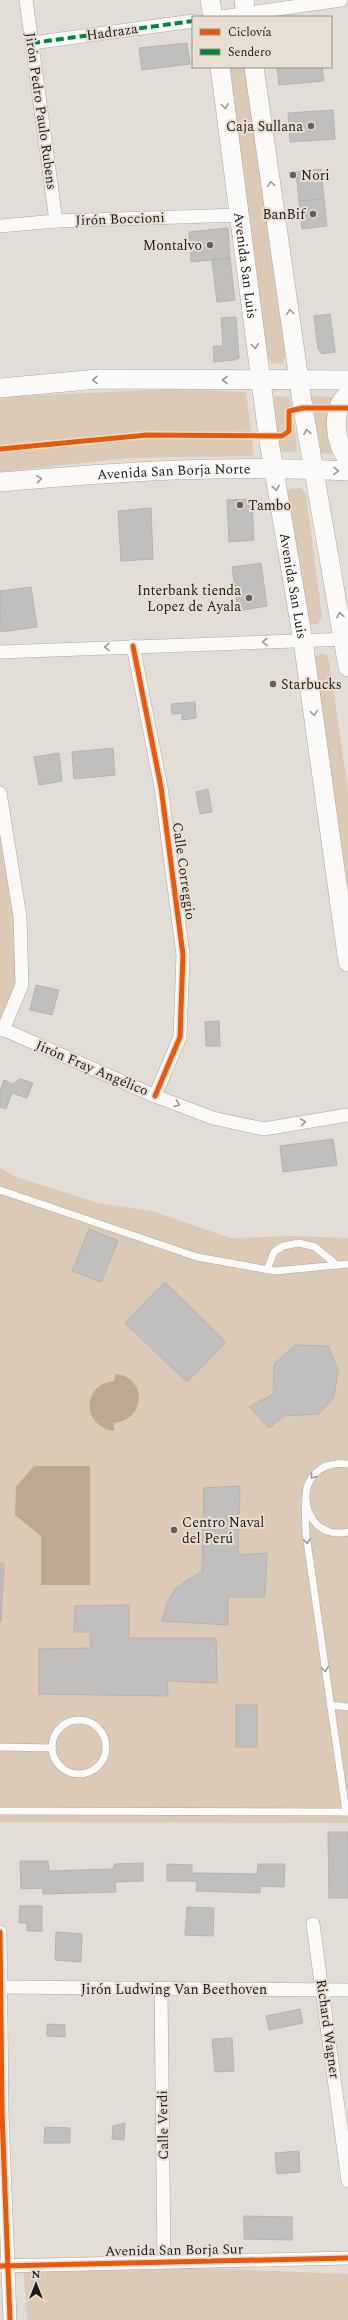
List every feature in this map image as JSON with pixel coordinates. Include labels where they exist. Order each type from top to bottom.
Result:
[{"type":"main road","points":[[210,0],[213,16]]},
{"type":"main road","name":"Avenida San Luis","points":[[220,68],[260,379],[273,469],[304,640],[348,962]]},
{"type":"main road","points":[[254,68],[313,469],[346,639],[348,668]]},
{"type":"main road","points":[[0,388],[98,379],[348,380]]},
{"type":"main road","points":[[348,395],[344,397],[338,407],[337,425],[339,444],[348,459]]},
{"type":"main road","name":"Avenida San Borja Norte","points":[[0,482],[129,471],[313,469],[348,471]]},
{"type":"street","name":"Jirón Pedro Paulo Rubens","points":[[26,0],[56,221]]},
{"type":"street","points":[[224,16],[245,10],[341,0]]},
{"type":"street","name":"Hadraza","points":[[32,44],[192,21]]},
{"type":"street","name":"Jirón Boccioni","points":[[0,226],[56,221],[240,215]]},
{"type":"street","points":[[0,652],[346,639]]},
{"type":"street","name":"Calle Correggio","points":[[133,646],[161,787],[183,955],[180,1037],[155,1096]]},
{"type":"street","points":[[0,793],[20,917],[22,978],[22,985],[2,1029]]},
{"type":"street","name":"Jirón Fray Angélico","points":[[2,1029],[155,1096],[213,1118],[264,1129],[348,1115]]},
{"type":"street","name":"Richard Wagner","points":[[313,1924],[348,2181]]},
{"type":"street","points":[[0,1932],[4,2266],[10,2320]]},
{"type":"street","name":"Jirón Ludwing Van Beethoven","points":[[0,1987],[348,1990]]},
{"type":"street","name":"Calle Verdi","points":[[161,1989],[164,2262]]},
{"type":"street","name":"Avenida San Borja Sur","points":[[4,2266],[348,2258]]},
{"type":"lane","points":[[0,1190],[198,1257],[267,1270],[348,1264]]},
{"type":"lane","points":[[267,1270],[274,1252],[283,1246],[299,1243],[315,1247],[337,1265]]},
{"type":"lane","points":[[0,1811],[347,1812],[306,1534],[305,1502],[306,1490],[310,1480],[317,1471],[327,1465],[338,1462],[348,1464]]},
{"type":"lane","points":[[305,1502],[308,1512],[315,1522],[324,1529],[335,1532],[348,1532]]},
{"type":"lane","points":[[330,1704],[348,1707]]},
{"type":"lane","points":[[79,1720],[95,1725],[103,1736],[106,1748],[99,1765],[84,1773],[74,1773],[59,1765],[52,1748],[53,1739],[63,1725],[79,1720]]},
{"type":"lane","points":[[0,1747],[52,1748]]},
{"type":"shaded area","points":[[225,68],[245,68],[286,354],[283,364],[271,363],[267,353]]},
{"type":"shaded area","points":[[176,389],[246,392],[254,456],[128,458],[0,472],[0,397]]},
{"type":"shaded area","points":[[276,396],[288,397],[291,401],[297,449],[295,452],[284,452],[279,449],[273,400]]},
{"type":"shaded area","points":[[311,396],[335,397],[337,455],[316,452]]},
{"type":"shaded area","points":[[301,488],[306,495],[322,617],[318,624],[311,625],[303,615],[285,495],[290,489]]},
{"type":"shaded area","points":[[318,654],[326,654],[329,661],[348,790],[348,914],[312,660]]},
{"type":"shaded area","points":[[0,811],[14,918],[16,983],[0,1021]]},
{"type":"shaded area","name":"Centro Naval del Perú","points":[[0,1168],[16,1177],[98,1203],[152,1211],[230,1238],[292,1236],[348,1238],[348,1823],[0,1822]]},
{"type":"shaded area","points":[[115,1374],[125,1377],[133,1382],[139,1398],[137,1407],[133,1414],[125,1420],[114,1423],[114,1431],[103,1428],[96,1422],[91,1414],[90,1405],[91,1397],[96,1389],[103,1384],[114,1381]]},
{"type":"shaded area","points":[[34,1466],[90,1466],[90,1585],[41,1585],[41,1536],[15,1515],[16,1487]]},
{"type":"shaded area","points":[[94,2267],[225,2269],[348,2274],[348,2320],[27,2320],[24,2272]]},
{"type":"building","points":[[187,43],[190,64],[142,70],[139,48]]},
{"type":"building","points":[[277,68],[322,68],[324,81],[279,85]]},
{"type":"building","name":"Caja Sullana","points":[[333,110],[335,139],[290,142],[288,113]]},
{"type":"building","points":[[321,169],[324,199],[299,201],[296,172]]},
{"type":"building","name":"Nori","points":[[289,172],[296,172],[297,178],[290,178]]},
{"type":"building","name":"BanBif","points":[[324,199],[327,226],[302,229],[299,201]]},
{"type":"building","name":"Montalvo","points":[[228,228],[230,258],[191,262],[189,232]]},
{"type":"building","points":[[230,258],[235,300],[217,302],[212,260]]},
{"type":"building","points":[[330,314],[335,352],[322,354],[318,349],[314,316]]},
{"type":"building","points":[[236,317],[239,358],[214,362],[213,346],[223,346],[221,318]]},
{"type":"building","points":[[252,499],[254,540],[229,542],[227,500]]},
{"type":"building","points":[[151,508],[153,559],[121,561],[118,511]]},
{"type":"building","points":[[261,563],[267,606],[238,611],[232,567]]},
{"type":"building","points":[[31,587],[37,627],[1,632],[0,591]]},
{"type":"building","points":[[195,702],[196,718],[182,720],[182,713],[172,714],[171,704]]},
{"type":"building","points":[[113,748],[115,775],[74,779],[72,752]]},
{"type":"building","points":[[59,753],[62,781],[39,785],[34,757]]},
{"type":"building","points":[[208,789],[212,812],[200,814],[196,792]]},
{"type":"building","points":[[36,985],[59,990],[52,1015],[30,1010]]},
{"type":"building","points":[[219,1021],[220,1046],[206,1046],[205,1022]]},
{"type":"building","points":[[20,1079],[33,1083],[27,1098],[12,1093],[6,1109],[0,1107],[0,1091],[4,1080],[13,1084]]},
{"type":"building","points":[[333,1139],[337,1165],[283,1172],[280,1146]]},
{"type":"building","points":[[89,1229],[118,1241],[101,1282],[72,1271]]},
{"type":"building","points":[[165,1282],[226,1342],[187,1382],[125,1323]]},
{"type":"building","points":[[295,1345],[328,1346],[338,1370],[334,1397],[319,1414],[284,1416],[269,1428],[249,1407],[273,1394],[274,1364]]},
{"type":"building","points":[[240,1486],[238,1555],[267,1553],[265,1597],[228,1597],[228,1625],[162,1621],[167,1603],[175,1589],[202,1572],[204,1488]]},
{"type":"building","points":[[0,1563],[4,1563],[1,1622],[0,1622]]},
{"type":"building","points":[[129,1605],[129,1638],[216,1638],[217,1683],[167,1681],[168,1696],[39,1694],[39,1649],[91,1648],[90,1632],[74,1632],[75,1606]]},
{"type":"building","points":[[236,1705],[257,1705],[257,1747],[236,1747]]},
{"type":"building","points":[[328,1832],[348,1832],[348,1898],[329,1898]]},
{"type":"building","points":[[20,1861],[48,1861],[49,1871],[113,1869],[115,1864],[143,1863],[143,1881],[115,1882],[116,1892],[43,1894],[43,1888],[21,1889]]},
{"type":"building","points":[[167,1864],[192,1865],[192,1873],[257,1874],[258,1864],[285,1864],[284,1887],[260,1886],[260,1893],[196,1891],[197,1881],[167,1881]]},
{"type":"building","points":[[20,1906],[42,1906],[42,1931],[27,1931],[27,1923],[19,1923]]},
{"type":"building","points":[[187,1907],[214,1908],[213,1936],[185,1935]]},
{"type":"building","points":[[56,1932],[82,1934],[81,1962],[55,1960]]},
{"type":"building","points":[[300,2009],[303,2023],[269,2030],[266,2016]]},
{"type":"building","points":[[47,2024],[65,2025],[65,2037],[47,2036]]},
{"type":"building","points":[[232,2038],[234,2071],[215,2072],[212,2039]]},
{"type":"building","points":[[125,2123],[124,2140],[112,2139],[113,2126]]},
{"type":"building","points":[[45,2127],[70,2128],[70,2143],[44,2143]]},
{"type":"building","points":[[299,2151],[300,2172],[277,2174],[275,2153]]},
{"type":"building","points":[[244,2216],[292,2217],[292,2240],[244,2239]]},
{"type":"marked path","points":[[32,43],[192,21]]},
{"type":"cycle path","points":[[0,449],[147,435],[282,436],[289,431],[289,411],[303,408],[348,408]]},
{"type":"cycle path","points":[[133,646],[161,787],[183,955],[180,1037],[155,1096]]},
{"type":"cycle path","points":[[0,1932],[2,2113],[10,2320]]},
{"type":"cycle path","points":[[0,2266],[348,2258]]},
{"type":"place","name":"Caja Sullana","points":[[311,126]]},
{"type":"place","name":"Nori","points":[[293,175]]},
{"type":"place","name":"BanBif","points":[[313,214]]},
{"type":"place","name":"Montalvo","points":[[210,245]]},
{"type":"place","name":"Tambo","points":[[240,505]]},
{"type":"place","name":"Interbank tienda Lopez de Ayala","points":[[249,598]]},
{"type":"place","name":"Starbucks","points":[[273,684]]},
{"type":"place","name":"Centro Naval del Perú","points":[[174,1530]]}]
